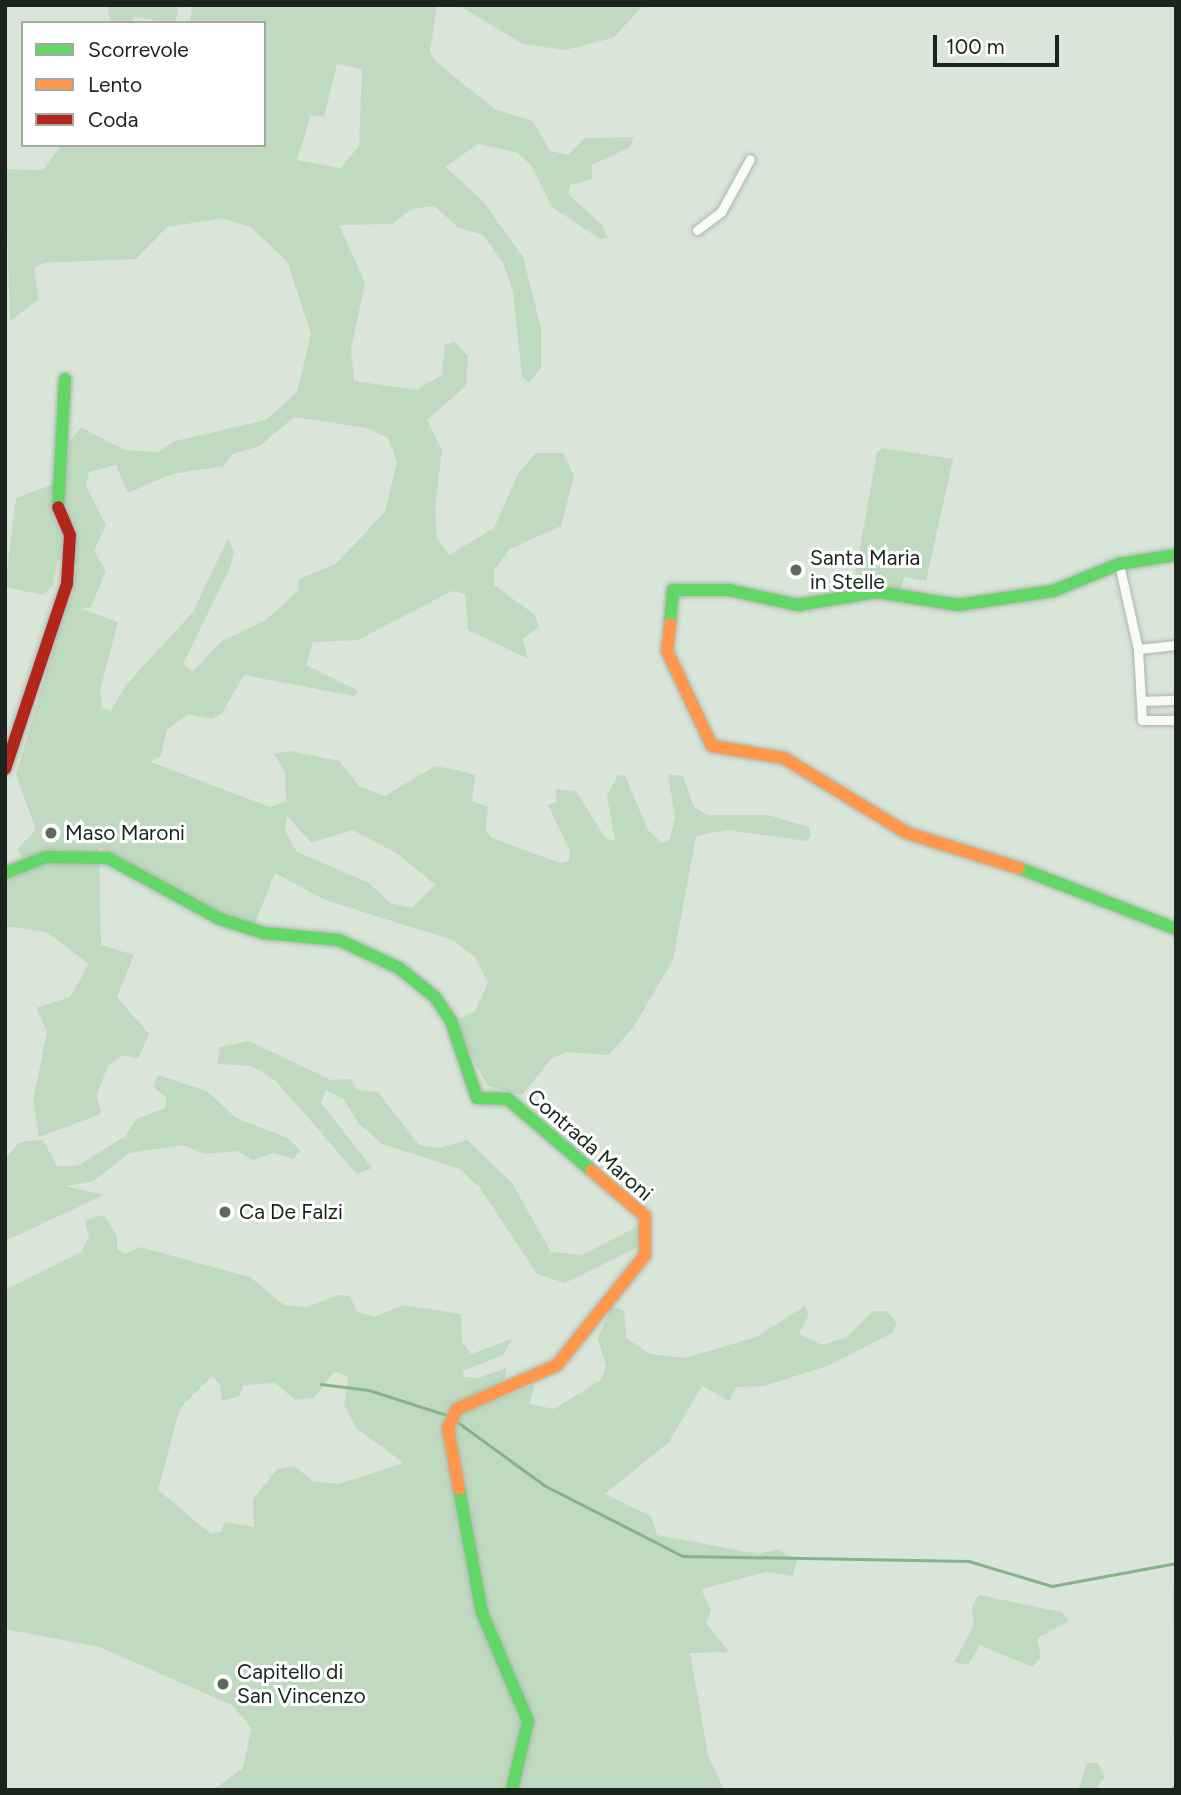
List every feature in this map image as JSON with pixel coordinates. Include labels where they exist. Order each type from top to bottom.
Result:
[{"type":"street","points":[[696,230],[721,212],[750,159]]},
{"type":"street","points":[[5,769],[67,584],[70,535],[57,504],[65,379]]},
{"type":"street","points":[[1176,555],[1119,564],[1053,591],[958,605],[877,592],[815,606],[773,599],[673,590],[667,651],[712,746],[784,758],[899,827],[1176,929]]},
{"type":"street","points":[[1119,564],[1138,649],[1142,720],[1176,720]]},
{"type":"street","points":[[1138,649],[1176,645]]},
{"type":"street","points":[[1141,701],[1176,700]]},
{"type":"street","name":"Contrada Maroni","points":[[5,873],[46,858],[108,858],[220,919],[264,933],[340,940],[398,968],[435,997],[451,1021],[477,1098],[508,1099],[645,1216],[645,1255],[581,1342],[546,1371],[457,1409],[448,1428],[482,1613],[528,1721],[512,1790]]},
{"type":"shaded area","points":[[108,5],[178,5],[176,21],[134,17],[132,21],[110,21]]},
{"type":"shaded area","points":[[192,5],[437,5],[430,51],[436,62],[495,109],[533,121],[550,151],[568,155],[585,138],[634,137],[630,147],[592,165],[592,179],[570,185],[568,194],[602,225],[608,238],[600,239],[552,207],[531,165],[516,152],[478,144],[445,167],[482,200],[523,257],[541,328],[541,368],[529,383],[522,376],[513,291],[503,263],[483,235],[458,227],[434,206],[412,209],[392,224],[339,225],[365,283],[351,349],[354,381],[416,390],[442,375],[445,345],[454,341],[468,356],[466,386],[427,420],[442,450],[435,507],[437,538],[449,555],[494,528],[518,474],[536,453],[563,453],[574,476],[561,526],[510,549],[494,570],[494,585],[535,615],[539,627],[523,639],[528,659],[468,630],[465,594],[452,591],[358,640],[313,642],[306,665],[358,691],[354,696],[244,675],[222,713],[212,719],[188,714],[167,730],[161,756],[151,762],[270,807],[286,801],[285,772],[274,754],[290,751],[339,761],[359,786],[385,796],[435,766],[457,770],[475,775],[472,801],[488,807],[486,831],[492,838],[560,863],[569,861],[570,851],[548,805],[556,802],[556,789],[576,791],[606,839],[615,840],[607,796],[618,775],[625,776],[648,830],[662,843],[670,839],[675,817],[668,774],[683,776],[694,807],[708,815],[768,815],[809,827],[811,835],[806,841],[727,830],[696,836],[673,960],[633,1028],[608,1055],[566,1052],[551,1059],[522,1095],[488,1086],[457,1031],[459,1019],[475,1011],[488,983],[475,957],[452,940],[325,900],[275,873],[254,926],[225,919],[99,847],[101,945],[134,955],[117,997],[149,1034],[138,1059],[124,1055],[108,1065],[97,1095],[101,1114],[39,1137],[33,1101],[47,1031],[36,1008],[70,997],[89,964],[46,932],[5,926],[5,869],[24,859],[17,849],[36,830],[16,775],[77,568],[70,558],[58,560],[53,585],[43,595],[5,587],[16,498],[54,484],[68,444],[81,427],[124,450],[158,452],[175,441],[266,420],[297,392],[311,334],[287,261],[252,228],[223,218],[167,227],[136,259],[43,263],[34,269],[39,299],[10,321],[5,169],[43,170],[60,147],[266,147],[266,21],[190,21]],"holes":[[[337,64],[362,69],[359,146],[341,168],[297,160],[311,115],[324,117]],[[294,417],[367,428],[388,438],[397,461],[385,512],[336,564],[299,579],[298,591],[266,620],[222,641],[193,671],[183,664],[230,568],[234,552],[228,538],[193,612],[126,685],[111,711],[102,708],[100,690],[118,622],[82,609],[91,607],[106,571],[94,551],[106,525],[86,486],[89,472],[116,465],[128,493],[172,474],[224,466],[232,454],[260,446]],[[287,816],[311,843],[353,830],[398,854],[435,885],[412,908],[390,903],[369,883],[297,852],[285,831]]]},
{"type":"shaded area","points":[[458,5],[644,5],[613,38],[565,50],[523,44]]},
{"type":"shaded area","points":[[883,448],[953,459],[926,581],[904,577],[900,595],[854,582],[877,452]]},
{"type":"shaded area","points":[[249,1041],[331,1080],[351,1079],[357,1090],[378,1092],[419,1145],[439,1148],[467,1140],[512,1183],[551,1252],[582,1255],[644,1223],[642,1245],[565,1283],[537,1274],[480,1188],[460,1169],[382,1144],[358,1123],[344,1099],[326,1090],[321,1103],[372,1168],[357,1174],[276,1081],[252,1066],[217,1064],[220,1047]]},
{"type":"shaded area","points":[[158,1075],[207,1091],[236,1118],[288,1138],[301,1151],[293,1159],[273,1153],[253,1160],[236,1151],[204,1154],[183,1145],[129,1153],[94,1181],[66,1186],[104,1195],[5,1241],[5,1159],[19,1142],[43,1140],[57,1166],[77,1166],[124,1137],[137,1119],[165,1108],[167,1098],[153,1086]]},
{"type":"shaded area","points":[[104,1215],[117,1236],[117,1249],[125,1254],[140,1247],[250,1277],[284,1305],[307,1307],[339,1295],[350,1296],[357,1312],[374,1317],[403,1305],[461,1314],[462,1342],[471,1354],[512,1339],[503,1355],[463,1371],[464,1377],[478,1378],[506,1368],[505,1378],[486,1391],[489,1403],[535,1384],[529,1404],[554,1409],[601,1380],[606,1366],[598,1339],[611,1307],[624,1310],[626,1338],[650,1354],[685,1358],[756,1337],[805,1306],[809,1315],[799,1334],[822,1345],[847,1337],[873,1311],[887,1311],[897,1323],[892,1333],[830,1365],[764,1386],[736,1387],[729,1401],[702,1386],[669,1442],[605,1494],[651,1516],[657,1535],[759,1554],[777,1549],[797,1560],[793,1576],[767,1572],[701,1589],[711,1610],[706,1623],[729,1652],[690,1653],[708,1755],[724,1790],[213,1790],[242,1769],[245,1759],[251,1728],[232,1705],[99,1647],[5,1629],[5,1290],[81,1252],[89,1237],[85,1220]],"holes":[[[334,1372],[348,1376],[344,1405],[356,1428],[404,1463],[338,1484],[313,1481],[294,1466],[277,1469],[253,1499],[254,1527],[224,1522],[222,1531],[211,1534],[158,1490],[180,1408],[212,1376],[220,1384],[222,1401],[240,1396],[243,1385],[275,1383],[295,1400],[314,1398]]]},
{"type":"shaded area","points":[[1176,1583],[1176,1736],[1173,1736],[1171,1591]]},
{"type":"shaded area","points":[[979,1595],[1061,1612],[1069,1621],[1037,1638],[1041,1658],[1032,1667],[980,1645],[968,1665],[954,1662],[974,1625],[972,1607]]},
{"type":"shaded area","points":[[1087,1763],[1098,1763],[1105,1777],[1095,1790],[1078,1790]]},
{"type":"waterway","points":[[321,1384],[369,1390],[450,1416]]},
{"type":"waterway","points":[[455,1420],[544,1485],[683,1556],[969,1561],[1052,1586],[1176,1563]]},
{"type":"waterway","points":[[1171,1790],[1176,1785]]},
{"type":"traffic: fast","points":[[58,507],[65,379]]},
{"type":"traffic: fast","points":[[670,624],[673,590],[729,590],[798,605],[877,592],[958,605],[1053,591],[1119,564],[1176,555]]},
{"type":"traffic: fast","points":[[5,873],[46,857],[108,858],[220,919],[264,933],[339,940],[399,968],[435,997],[451,1021],[477,1098],[508,1099],[592,1171]]},
{"type":"traffic: fast","points":[[1019,868],[1176,929]]},
{"type":"traffic: fast","points":[[459,1489],[482,1613],[528,1721],[512,1790]]},
{"type":"traffic: slow","points":[[670,624],[667,651],[712,746],[784,758],[907,833],[1019,868]]},
{"type":"traffic: slow","points":[[459,1489],[448,1428],[457,1409],[557,1365],[645,1255],[645,1216],[592,1171]]},
{"type":"traffic: jam","points":[[5,769],[67,584],[70,535],[58,507]]},
{"type":"place","name":"Santa Maria in Stelle","points":[[796,570]]},
{"type":"place","name":"Maso Maroni","points":[[51,833]]},
{"type":"place","name":"Ca De Falzi","points":[[225,1212]]},
{"type":"place","name":"Capitello di San Vincenzo","points":[[223,1684]]}]
